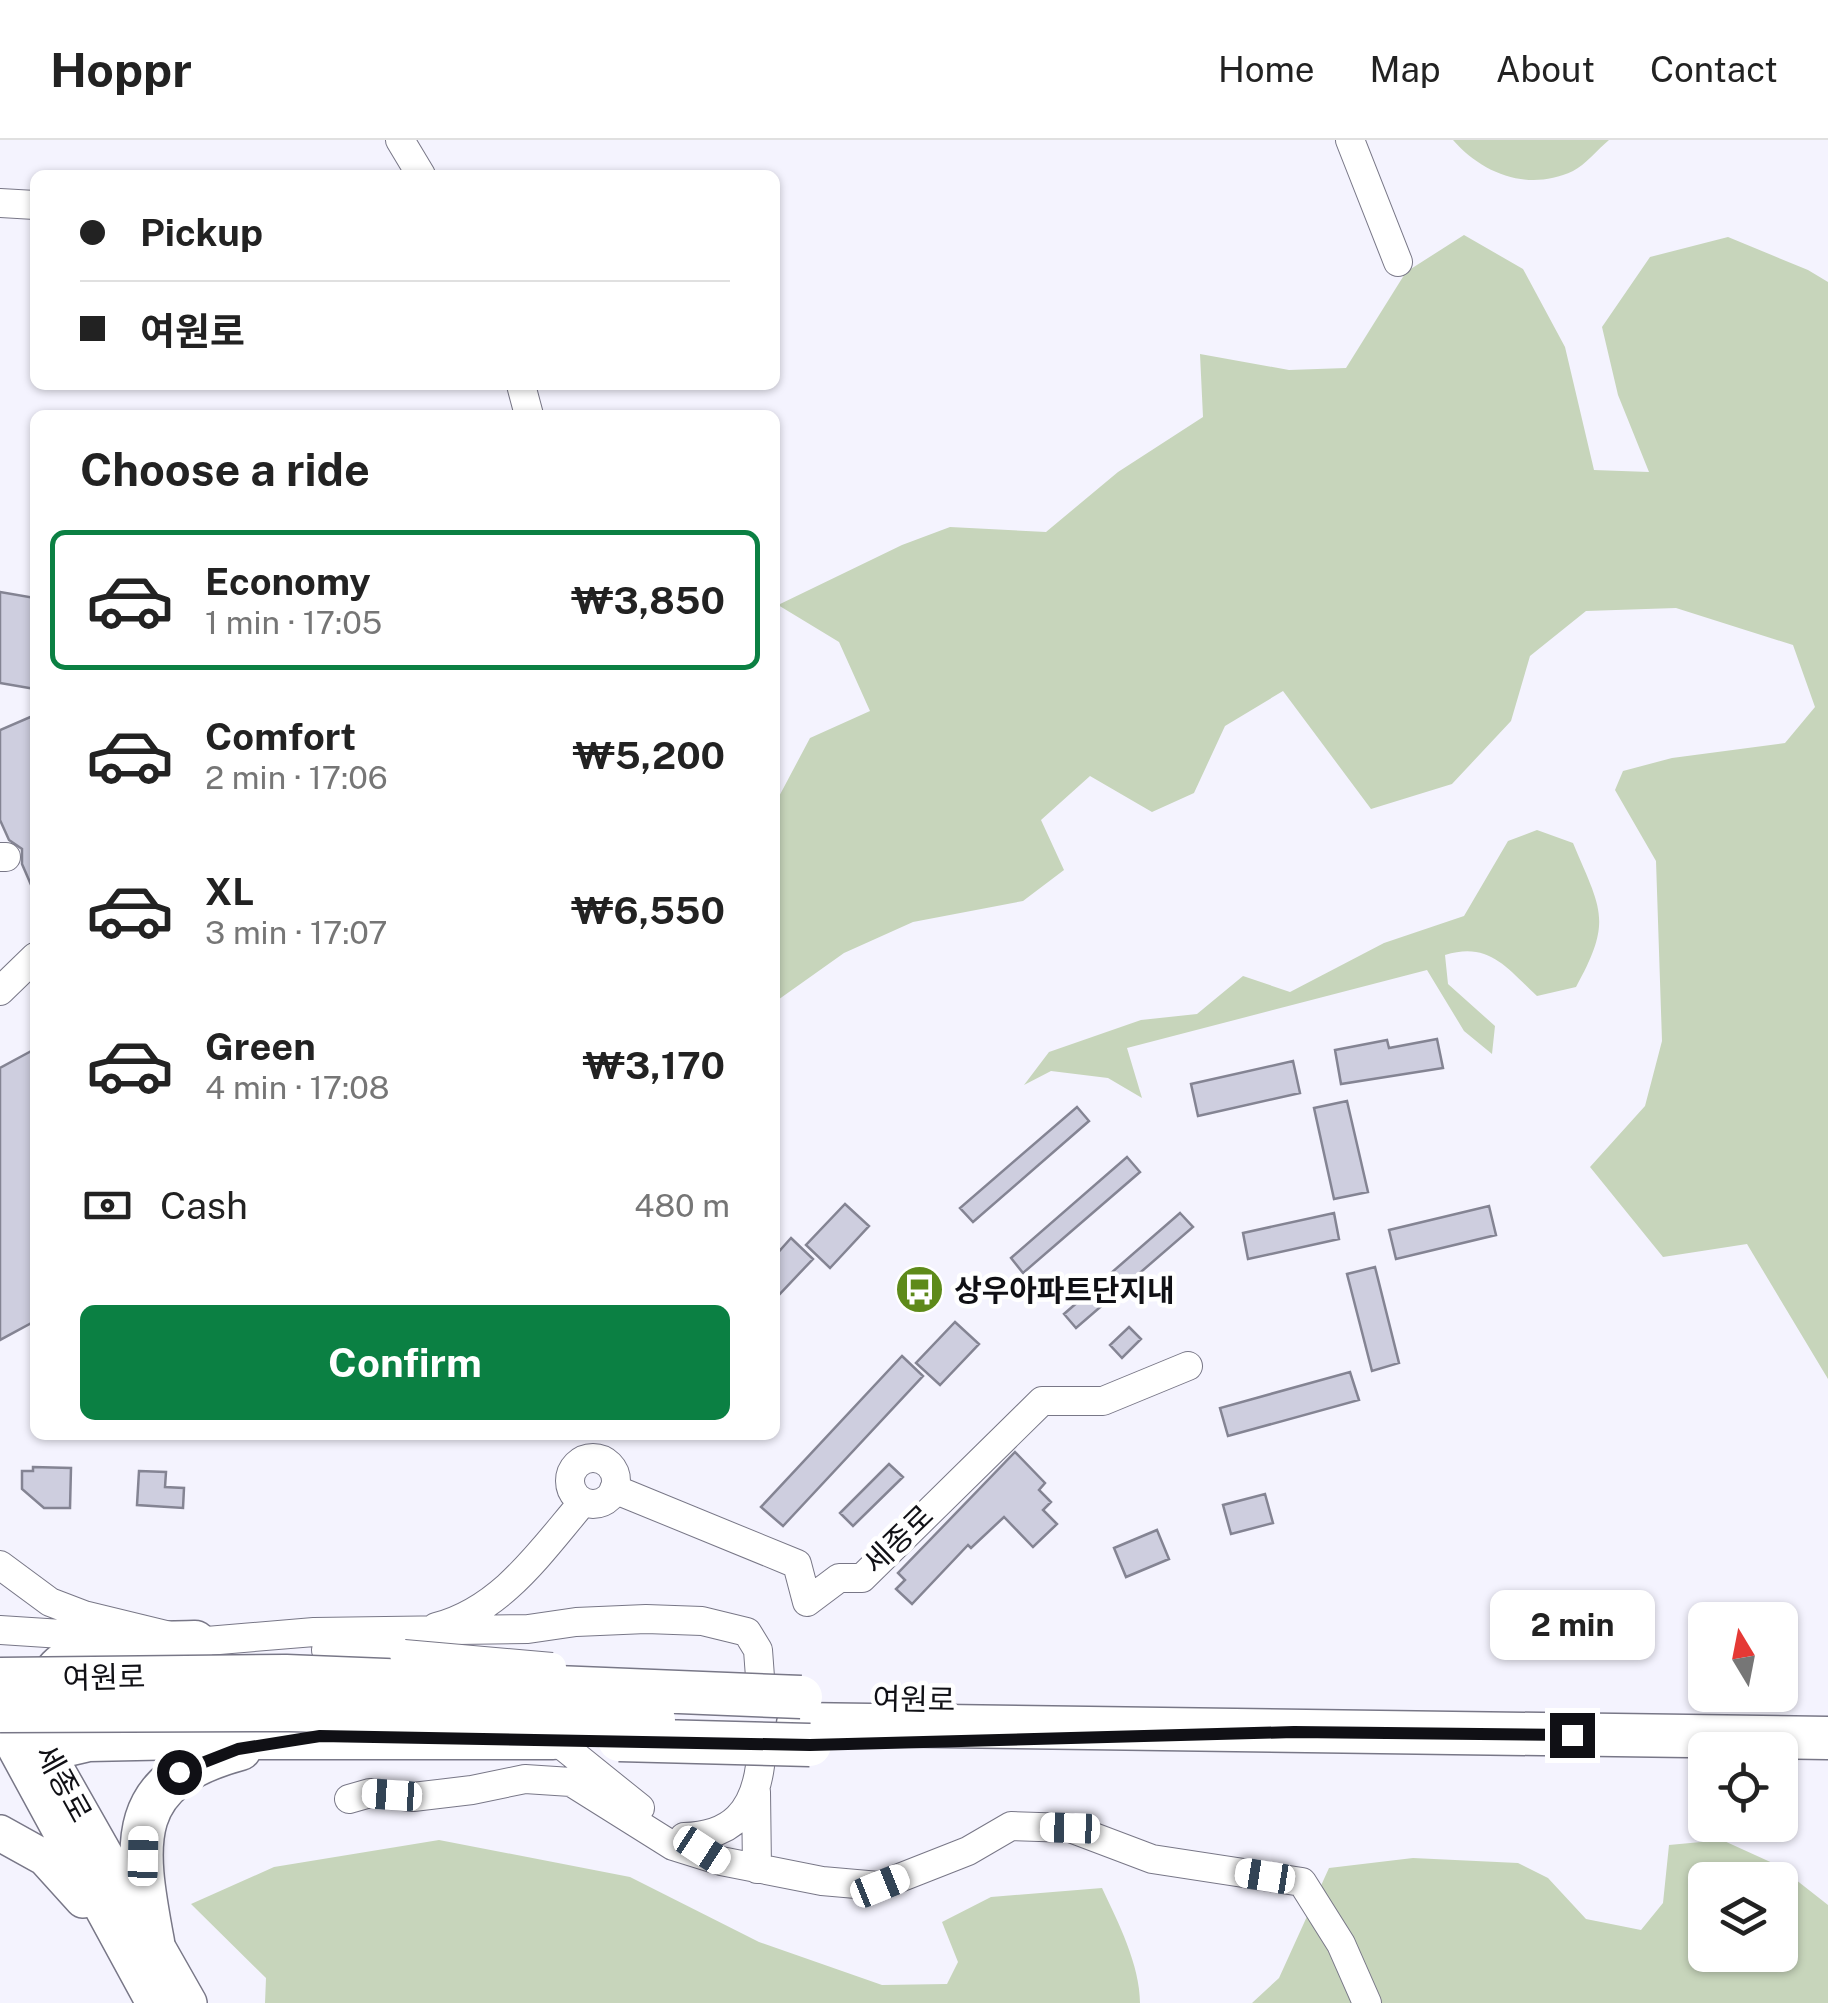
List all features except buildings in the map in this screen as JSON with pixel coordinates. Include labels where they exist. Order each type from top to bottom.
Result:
[{"type":"highway","points":[[184,1738],[91,1732],[62,1725],[49,1713],[48,1684],[64,1662],[78,1654],[103,1648],[194,1642]]},
{"type":"highway","name":"여원로","points":[[0,1679],[286,1676],[803,1722]]},
{"type":"highway","name":"여원로","points":[[0,1711],[290,1710],[803,1722],[1828,1714]]},
{"type":"highway","points":[[22,1759],[88,1740],[320,1736],[553,1738],[803,1722],[1828,1738]]},
{"type":"highway","points":[[138,1944],[144,1822],[163,1785],[205,1759],[238,1749],[320,1736]]},
{"type":"main road","name":"세종로","points":[[0,1666],[22,1759],[138,1944],[189,2003]]},
{"type":"main road","points":[[0,1720],[22,1759]]},
{"type":"main road","points":[[0,1832],[46,1858],[138,1944]]},
{"type":"main road","name":"세종로","points":[[138,1944],[154,2003]]},
{"type":"street","points":[[400,140],[418,170]]},
{"type":"street","points":[[1350,140],[1398,262]]},
{"type":"street","points":[[0,203],[30,205]]},
{"type":"street","points":[[0,991],[30,962]]},
{"type":"street","name":"세종로","points":[[614,1490],[797,1564],[806,1602],[839,1578],[862,1578],[1042,1401],[1103,1401],[1188,1366]]},
{"type":"street","points":[[592,1446],[612,1468],[614,1490],[598,1504],[583,1502],[572,1491],[570,1476],[592,1446]]},
{"type":"street","points":[[407,1644],[486,1605],[525,1570],[583,1502]]},
{"type":"street","points":[[0,1565],[50,1602],[84,1615],[194,1642]]},
{"type":"street","points":[[525,1570],[521,1605],[533,1618],[576,1622]]},
{"type":"street","points":[[407,1644],[576,1622],[646,1619],[739,1627],[754,1640],[760,1677]]},
{"type":"street","points":[[0,1630],[194,1642],[407,1644],[771,1688],[803,1722]]},
{"type":"street","points":[[553,1738],[639,1808],[720,1861]]},
{"type":"street","points":[[349,1800],[370,1794],[413,1796],[472,1790],[525,1779],[571,1782],[672,1846],[720,1861],[822,1882],[880,1886],[968,1851],[1011,1826],[1070,1828],[1152,1859],[1302,1882],[1341,1944],[1367,2003]]},
{"type":"street","points":[[684,1838],[704,1837],[741,1817],[758,1779],[757,1869]]},
{"type":"green space","points":[[1453,140],[1609,140],[1573,171],[1539,180],[1492,170]]},
{"type":"green space","points":[[1464,235],[1523,269],[1565,347],[1594,470],[1649,472],[1618,395],[1602,327],[1650,257],[1728,237],[1828,282],[1828,1379],[1747,1244],[1663,1257],[1590,1167],[1645,1106],[1662,1041],[1656,861],[1615,790],[1623,771],[1672,758],[1785,743],[1815,707],[1793,645],[1676,608],[1586,611],[1530,656],[1511,721],[1452,784],[1371,809],[1283,691],[1225,726],[1194,793],[1152,812],[1090,776],[1041,820],[1064,870],[1023,901],[913,922],[844,953],[780,998],[780,795],[810,738],[870,711],[839,642],[780,604],[902,545],[950,527],[1046,532],[1118,472],[1203,417],[1200,354],[1289,370],[1346,368],[1406,272]]},
{"type":"green space","points":[[1537,830],[1573,843],[1596,900],[1599,930],[1576,987],[1537,996],[1486,954],[1445,955],[1448,984],[1495,1026],[1492,1054],[1464,1031],[1427,970],[1127,1048],[1142,1098],[1108,1078],[1051,1071],[1024,1085],[1049,1052],[1141,1020],[1197,1014],[1243,976],[1290,992],[1384,943],[1464,916],[1508,841]]},
{"type":"green space","points":[[439,1840],[630,1877],[759,1942],[882,1985],[947,1984],[958,1962],[942,1922],[991,1897],[1102,1888],[1132,1959],[1140,2003],[265,2003],[266,1978],[191,1904],[274,1867]]},
{"type":"green space","points":[[1726,1842],[1770,1862],[1688,1862],[1688,1972],[1798,1972],[1798,1881],[1828,1905],[1828,2003],[1252,2003],[1279,1978],[1329,1868],[1413,1858],[1518,1863],[1548,1878],[1586,1919],[1641,1930],[1663,1903],[1669,1845]]},
{"type":"place","name":"상우아파트단지내","points":[[919,1290]]},
{"type":"route","points":[[179,1772],[238,1749],[320,1736],[810,1745],[1294,1732],[1572,1735]]}]
